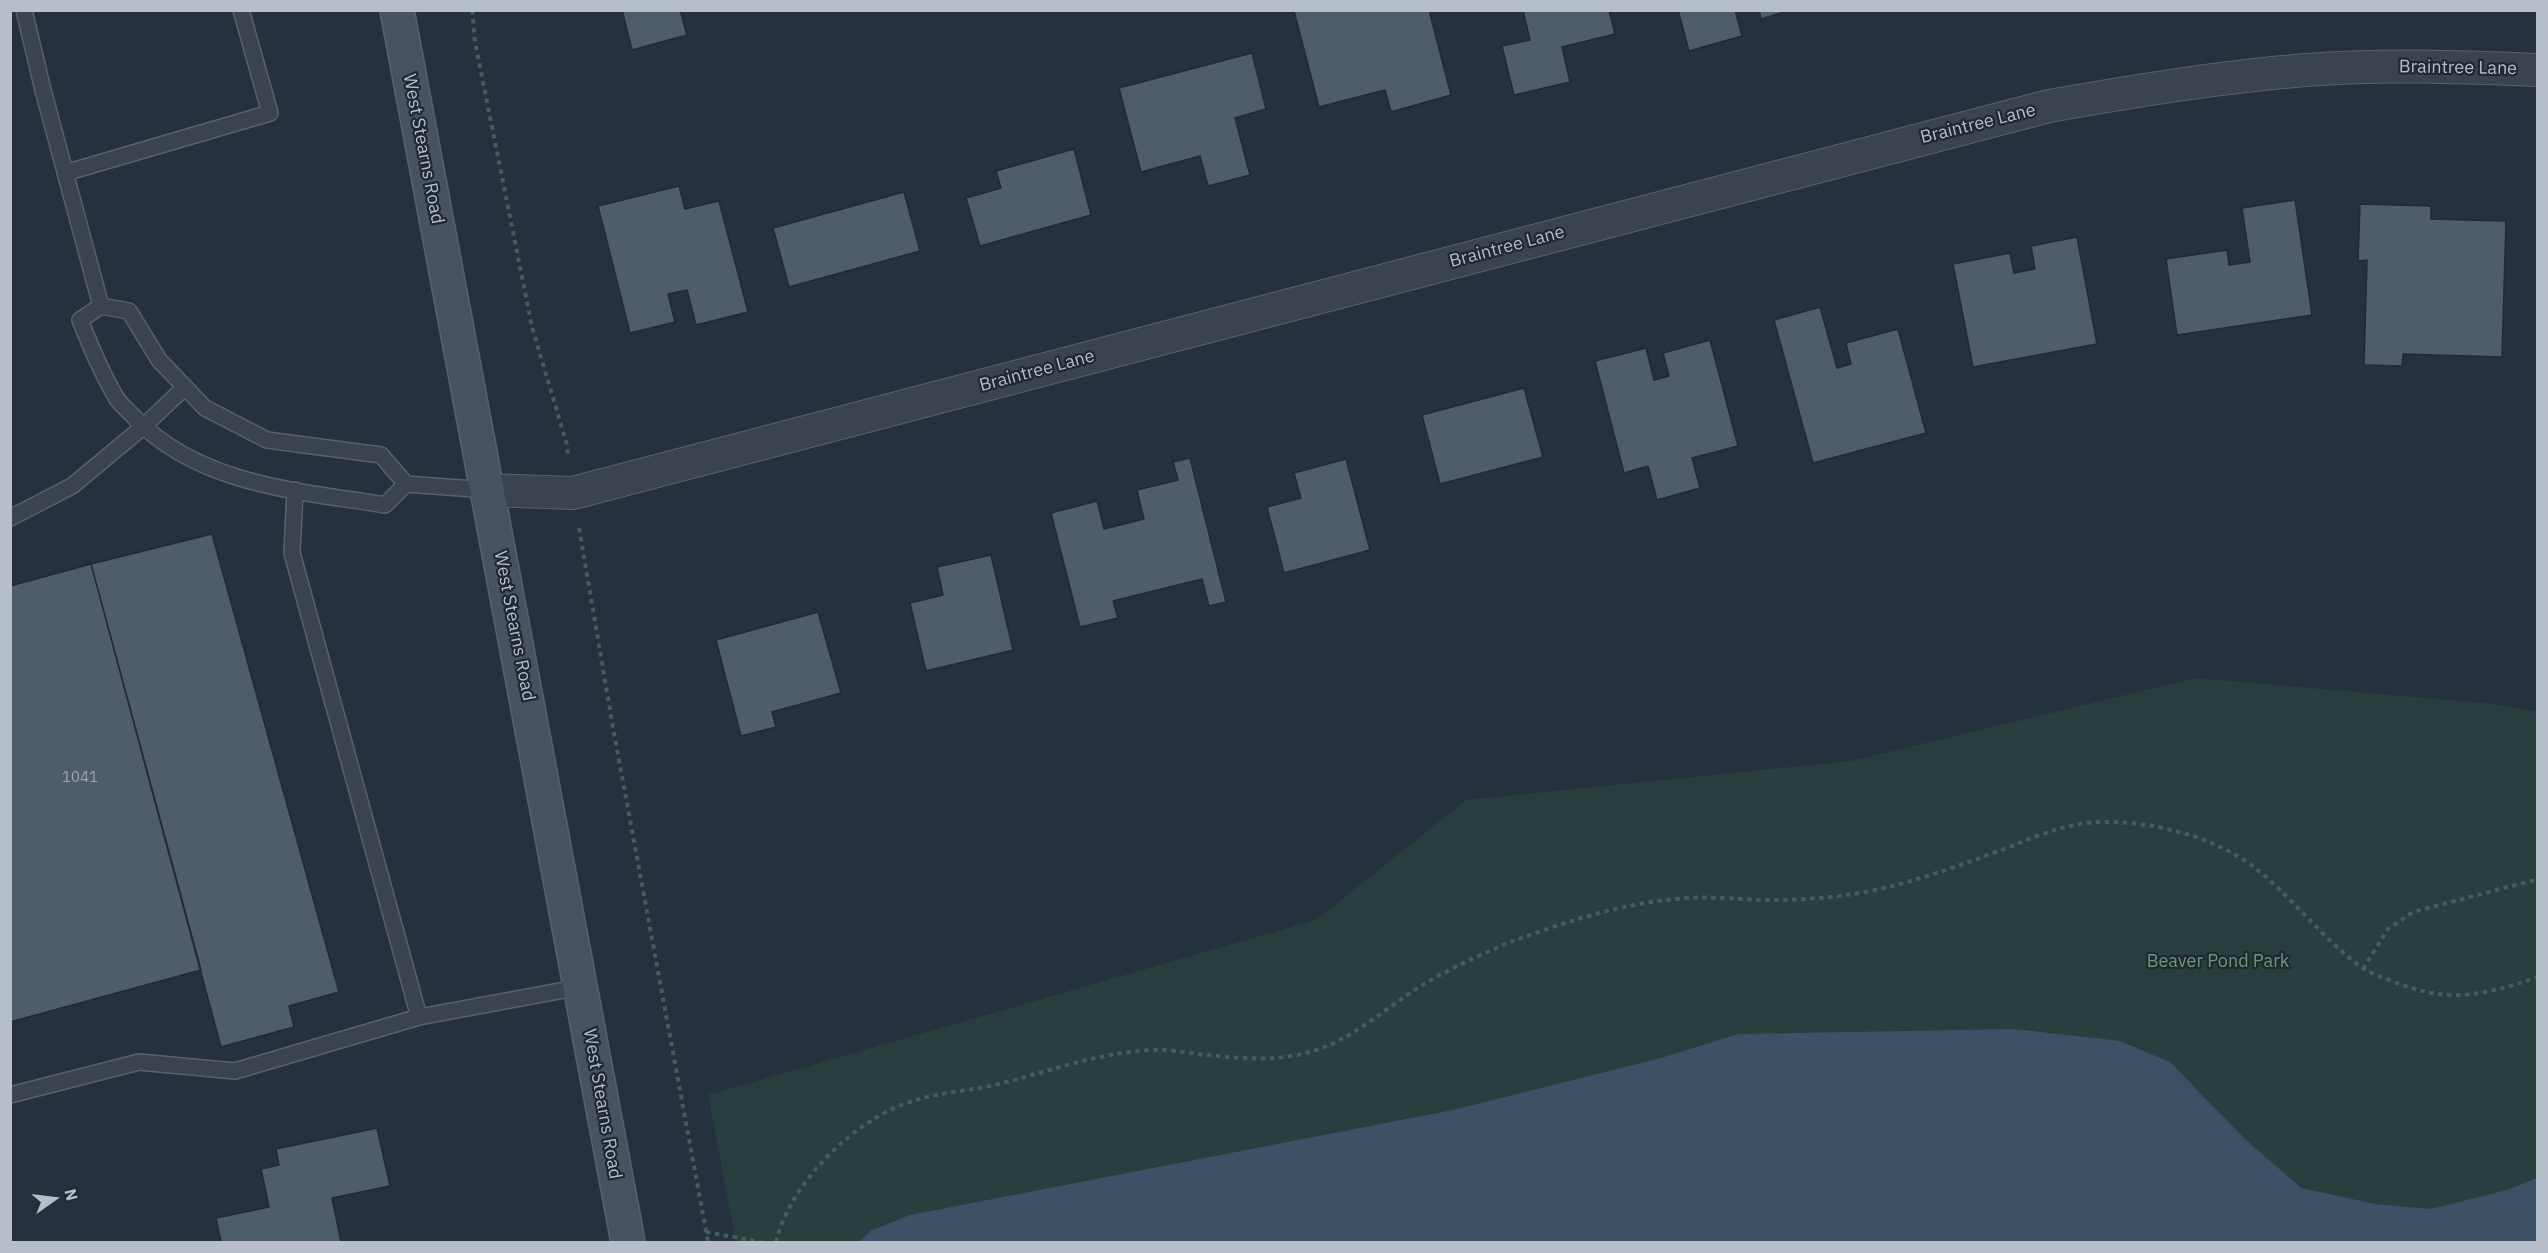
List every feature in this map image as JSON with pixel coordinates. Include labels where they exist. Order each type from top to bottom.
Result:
[{"type":"main road","name":"West Stearns Road","points":[[397,10],[628,1242]]},
{"type":"street","name":"Braintree Lane","points":[[488,490],[573,493],[2049,106],[2170,84],[2307,70],[2430,66],[2538,70]]},
{"type":"lane","points":[[24,10],[101,306]]},
{"type":"lane","points":[[65,173],[270,113],[241,10]]},
{"type":"lane","points":[[406,484],[385,505],[260,484],[220,473],[173,450],[143,427],[118,400],[93,354],[80,320],[101,306],[129,311],[159,360],[205,408],[267,440],[381,455],[406,484],[488,490]]},
{"type":"lane","points":[[10,518],[72,486],[143,427],[184,388]]},
{"type":"lane","points":[[295,490],[292,553],[419,1017]]},
{"type":"lane","points":[[10,1095],[139,1062],[235,1071],[419,1017],[581,987]]},
{"type":"path","points":[[472,10],[475,42],[532,327],[567,445],[614,734],[708,1242]]},
{"type":"path","points":[[776,1242],[780,1227],[798,1191],[855,1131],[902,1104],[950,1091],[993,1086],[1078,1060],[1113,1053],[1157,1049],[1264,1059],[1304,1054],[1332,1045],[1432,979],[1508,944],[1581,918],[1638,904],[1691,898],[1812,900],[1864,892],[1929,876],[2057,827],[2103,821],[2146,825],[2219,846],[2253,866],[2363,969],[2402,986],[2436,996],[2473,995],[2500,990],[2538,977]]},
{"type":"path","points":[[2363,969],[2388,929],[2412,912],[2538,879]]},
{"type":"path","points":[[706,1232],[761,1242]]},
{"type":"green space","name":"Beaver Pond Park","points":[[2196,678],[2494,704],[2537,712],[2537,1242],[736,1242],[708,1095],[1316,920],[1466,800],[1851,761]]},
{"type":"water","points":[[2014,1029],[2120,1041],[2170,1062],[2245,1139],[2301,1188],[2375,1204],[2431,1209],[2507,1190],[2537,1178],[2537,1242],[859,1242],[870,1231],[910,1215],[1453,1110],[1661,1058],[1739,1034]]},
{"type":"building","points":[[622,10],[680,10],[687,35],[632,50]]},
{"type":"building","points":[[1429,10],[1451,95],[1391,112],[1385,90],[1319,107],[1294,11]]},
{"type":"building","points":[[1523,10],[1609,10],[1615,34],[1562,47],[1570,82],[1514,95],[1502,46],[1530,40]]},
{"type":"building","points":[[1678,10],[1735,10],[1742,36],[1689,51]]},
{"type":"building","points":[[1759,10],[1791,10],[1761,19]]},
{"type":"building","points":[[1252,53],[1266,109],[1235,118],[1250,175],[1208,186],[1200,156],[1141,172],[1119,88]]},
{"type":"building","points":[[1074,149],[1091,215],[980,246],[966,198],[1001,188],[996,171]]},
{"type":"building","points":[[679,186],[685,209],[719,201],[748,312],[696,325],[687,290],[668,294],[675,322],[630,333],[598,206]]},
{"type":"building","points":[[904,192],[920,251],[789,287],[773,228]]},
{"type":"building","points":[[2295,200],[2312,315],[2177,335],[2166,259],[2227,250],[2229,265],[2250,262],[2242,208]]},
{"type":"building","points":[[2360,204],[2431,206],[2431,219],[2506,221],[2502,357],[2403,354],[2402,366],[2364,365],[2367,260],[2358,261]]},
{"type":"building","points":[[2077,237],[2097,344],[1973,367],[1953,264],[2010,253],[2014,273],[2035,269],[2031,246]]},
{"type":"building","points":[[1820,307],[1837,368],[1851,364],[1846,343],[1898,329],[1926,433],[1813,463],[1774,320]]},
{"type":"building","points":[[1710,340],[1738,446],[1692,458],[1700,488],[1657,500],[1648,466],[1624,473],[1595,361],[1646,348],[1654,380],[1669,376],[1663,353]]},
{"type":"building","points":[[1524,388],[1543,457],[1440,484],[1422,415]]},
{"type":"building","points":[[1190,458],[1226,602],[1209,606],[1202,579],[1113,601],[1118,618],[1080,627],[1051,513],[1097,501],[1104,529],[1144,519],[1137,490],[1178,480],[1173,462]]},
{"type":"building","points":[[1346,459],[1370,550],[1284,573],[1267,507],[1301,498],[1294,473]]},
{"type":"building","points":[[212,534],[339,992],[289,1006],[294,1027],[221,1047],[91,564]]},
{"type":"building","points":[[991,555],[1013,650],[926,671],[910,603],[943,595],[937,567]]},
{"type":"building","points":[[91,564],[201,970],[10,1022],[10,586]]},
{"type":"building","points":[[818,612],[841,693],[772,712],[776,727],[741,736],[716,640]]},
{"type":"building","points":[[377,1128],[390,1186],[332,1198],[341,1242],[221,1242],[216,1218],[269,1207],[261,1169],[279,1165],[276,1149]]}]
